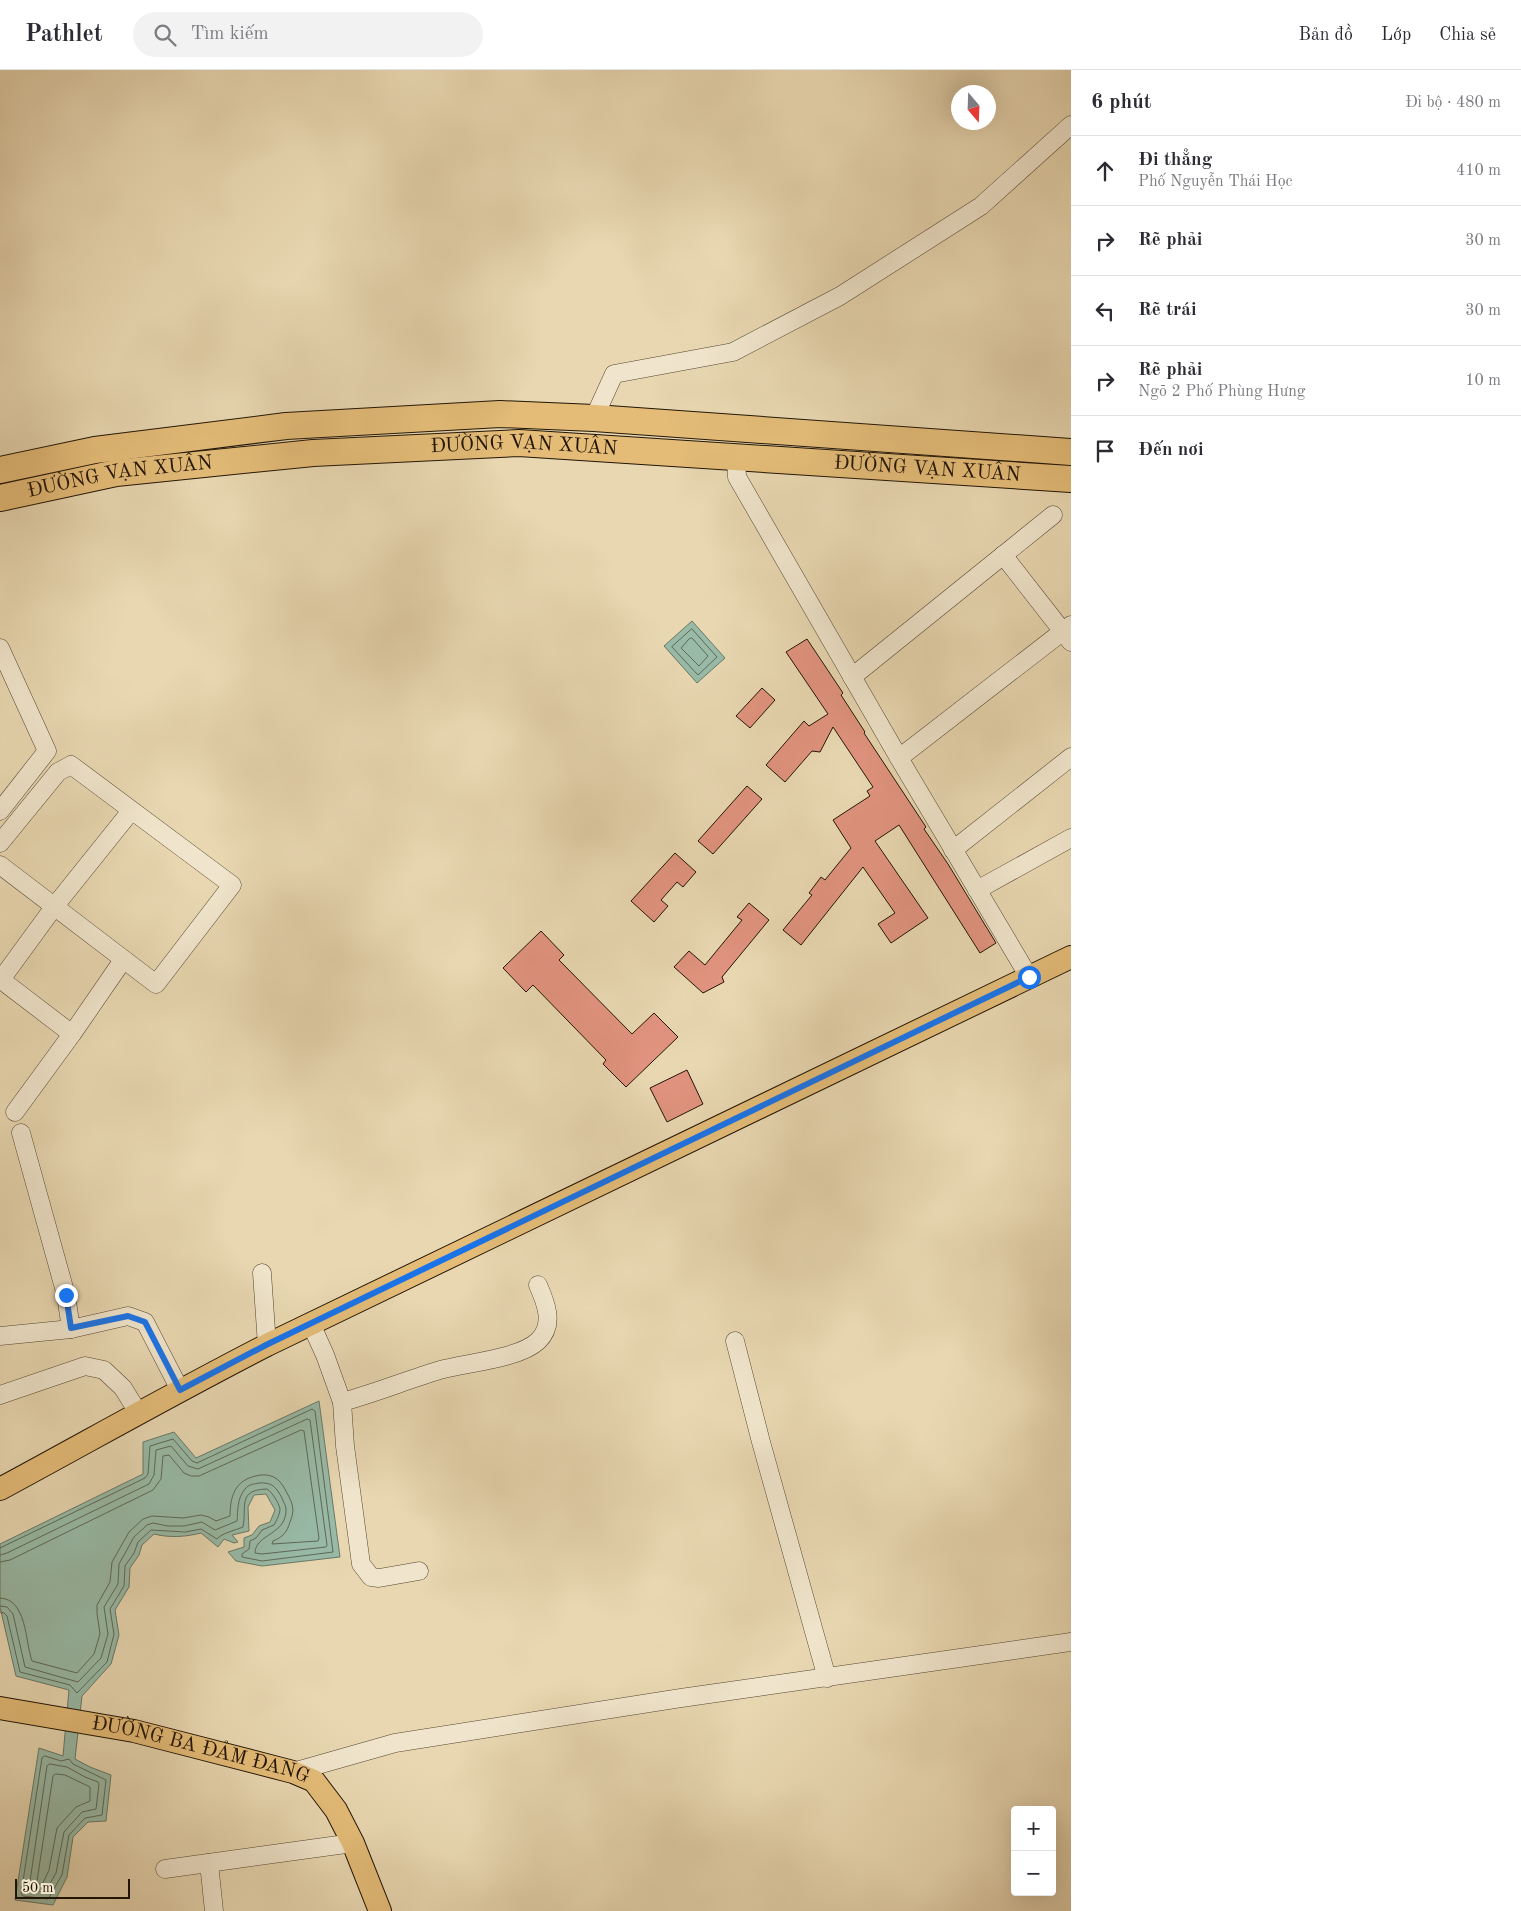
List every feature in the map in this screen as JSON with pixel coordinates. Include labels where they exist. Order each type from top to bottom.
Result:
[{"type":"highway","name":"ĐƯỜNG VẠN XUÂN","points":[[0,470],[95,450],[286,426],[500,414],[594,418],[956,443]]},
{"type":"highway","points":[[181,439],[184,466]]},
{"type":"highway","points":[[956,443],[1071,440]]},
{"type":"highway","name":"ĐƯỜNG VẠN XUÂN","points":[[0,498],[116,472],[313,453],[520,443],[1064,479]]},
{"type":"highway","points":[[956,443],[1071,452]]},
{"type":"main road","points":[[0,1489],[266,1345],[1071,957]]},
{"type":"main road","name":"ĐƯỜNG BA ĐẢM ĐANG","points":[[10,1710],[124,1729],[293,1772],[314,1781],[336,1810],[353,1842],[380,1911]]},
{"type":"street","points":[[594,418],[614,374],[733,352],[840,296],[981,206],[1071,125]]},
{"type":"street","points":[[736,457],[737,477],[899,758],[1029,977]]},
{"type":"street","points":[[852,677],[1053,515]]},
{"type":"street","points":[[899,758],[1068,633],[1003,555]]},
{"type":"street","points":[[0,648],[47,751],[0,811]]},
{"type":"street","points":[[953,850],[1071,758]]},
{"type":"street","points":[[0,843],[58,772],[71,765],[232,885],[156,984],[0,865]]},
{"type":"street","points":[[72,1034],[0,980],[54,907],[131,811]]},
{"type":"street","points":[[978,890],[1071,838]]},
{"type":"street","points":[[15,1112],[123,960]]},
{"type":"street","points":[[21,1133],[66,1295],[71,1328]]},
{"type":"street","points":[[262,1273],[266,1345]]},
{"type":"street","points":[[342,1402],[437,1371],[510,1355],[537,1342],[544,1334],[548,1321],[547,1306],[538,1285]]},
{"type":"street","points":[[0,1336],[71,1328],[128,1316],[145,1322],[180,1390]]},
{"type":"street","points":[[311,1324],[325,1355],[342,1402],[345,1446],[361,1564],[372,1577],[378,1578],[420,1571]]},
{"type":"street","points":[[735,1341],[761,1442],[827,1678]]},
{"type":"street","points":[[0,1395],[85,1366],[104,1370],[123,1388],[139,1414]]},
{"type":"street","points":[[293,1772],[395,1743],[681,1698],[1071,1642]]},
{"type":"street","points":[[164,1868],[353,1842]]},
{"type":"street","points":[[209,1863],[214,1911]]},
{"type":"water","points":[[692,621],[725,658],[697,683],[664,646]]},
{"type":"water","points":[[319,1401],[340,1557],[262,1566],[236,1561],[228,1552],[244,1547],[244,1538],[252,1535],[259,1526],[270,1522],[275,1510],[266,1494],[254,1495],[248,1507],[249,1531],[232,1535],[238,1542],[234,1543],[224,1539],[218,1547],[201,1533],[178,1536],[154,1534],[142,1545],[139,1555],[130,1568],[129,1587],[115,1610],[119,1635],[111,1664],[82,1696],[75,1759],[111,1775],[106,1821],[88,1822],[73,1837],[67,1877],[53,1905],[15,1900],[39,1748],[63,1756],[69,1690],[16,1676],[0,1607],[0,1544],[143,1474],[143,1442],[174,1432],[196,1458]]},
{"type":"building","points":[[807,639],[843,693],[841,695],[864,733],[926,827],[924,829],[948,864],[996,943],[980,953],[899,825],[875,841],[928,918],[891,943],[878,924],[895,913],[863,867],[801,945],[783,930],[812,895],[809,893],[821,877],[825,880],[851,848],[833,820],[870,796],[867,791],[873,787],[833,727],[820,752],[812,751],[785,782],[766,765],[804,721],[809,726],[828,714],[786,652]]},
{"type":"building","points":[[762,688],[775,700],[750,728],[736,716]]},
{"type":"building","points":[[747,786],[762,799],[713,854],[698,841]]},
{"type":"building","points":[[675,853],[696,872],[683,887],[677,882],[661,900],[668,906],[654,922],[631,901]]},
{"type":"building","points":[[749,903],[769,920],[722,977],[724,982],[703,993],[674,967],[689,951],[705,965],[742,920],[737,917]]},
{"type":"building","points":[[541,931],[564,955],[559,960],[632,1034],[654,1013],[678,1037],[626,1087],[603,1064],[606,1060],[533,985],[526,992],[503,968]]},
{"type":"building","points":[[687,1070],[703,1104],[667,1122],[650,1088]]},
{"type":"route","points":[[66,1295],[71,1328],[128,1316],[145,1322],[180,1390],[266,1345],[1029,977]]}]
